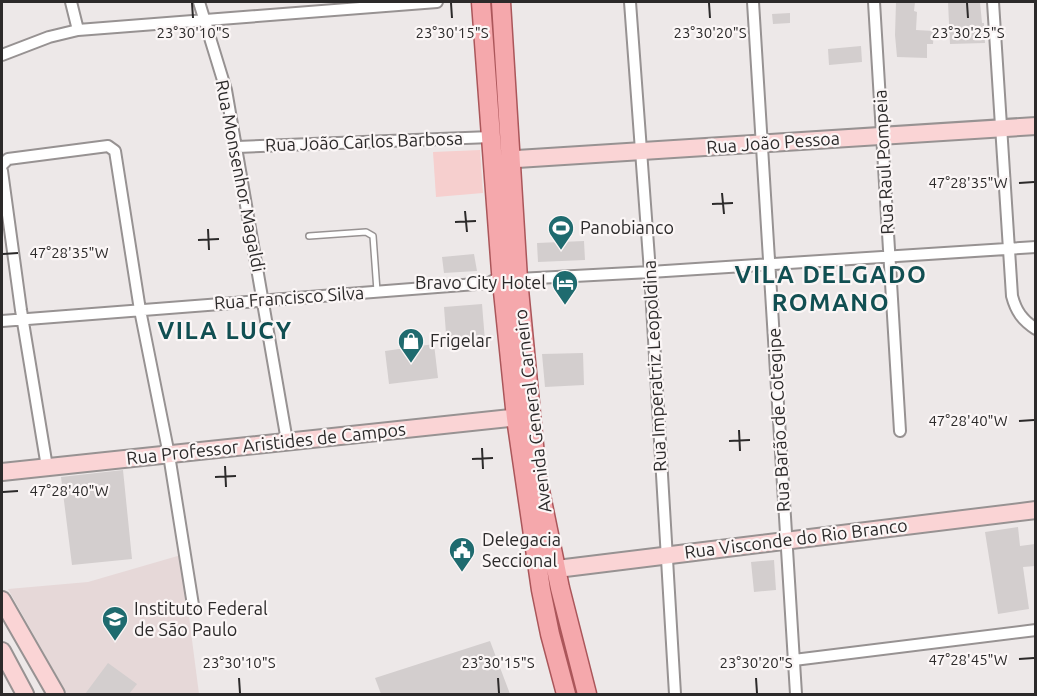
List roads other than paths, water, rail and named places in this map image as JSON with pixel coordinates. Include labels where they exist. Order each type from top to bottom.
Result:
[{"type":"main road","name":"Avenida General Carneiro","points":[[501,2],[510,160],[510,276]]},
{"type":"main road","name":"Avenida General Carneiro","points":[[479,4],[494,177],[510,276],[541,590],[566,694]]},
{"type":"main road","name":"Rua João Pessoa","points":[[510,160],[1035,126]]},
{"type":"main road","points":[[494,177],[498,170],[510,160]]},
{"type":"main road","name":"Avenida General Carneiro","points":[[523,417],[587,694]]},
{"type":"main road","name":"Rua Professor Aristides de Campos","points":[[2,472],[523,417]]},
{"type":"main road","name":"Rua Visconde do Rio Branco","points":[[557,569],[1035,510]]},
{"type":"main road","points":[[2,600],[56,694]]},
{"type":"main road","points":[[2,651],[25,694]]},
{"type":"street","points":[[71,2],[78,30]]},
{"type":"street","name":"Rua Monsenhor Magaldi","points":[[199,2],[226,90],[287,441]]},
{"type":"street","points":[[2,55],[48,37],[78,30],[357,4],[437,2]]},
{"type":"street","name":"Rua Imperatriz Leopoldina","points":[[630,2],[650,272],[675,694]]},
{"type":"street","name":"Rua Barão de Cotegipe","points":[[753,2],[796,694]]},
{"type":"street","name":"Rua Raul Pompeia","points":[[874,2],[900,431]]},
{"type":"street","points":[[993,2],[1008,249],[1014,305],[1018,314],[1035,329]]},
{"type":"street","name":"Rua João Carlos Barbosa","points":[[237,147],[491,137]]},
{"type":"street","points":[[47,467],[23,319],[2,166],[8,159],[108,146],[115,151],[140,310],[169,455],[193,605]]},
{"type":"street","points":[[510,276],[650,272],[1035,247]]},
{"type":"street","name":"Rua Francisco Silva","points":[[2,321],[489,283],[510,276]]},
{"type":"street","points":[[794,660],[1035,630]]},
{"type":"lane","points":[[309,236],[366,232],[373,236],[377,291]]},
{"type":"place","name":"Panobianco","points":[[561,251]]},
{"type":"place","name":"Bravo City Hotel","points":[[565,306]]},
{"type":"place","name":"Frigelar","points":[[411,364]]},
{"type":"place","name":"Delegacia Seccional","points":[[462,573]]},
{"type":"place","name":"Instituto Federal de São Paulo","points":[[115,642]]},
{"type":"district","name":"VILA DELGADO ROMANO","points":[[831,289]]},
{"type":"district","name":"VILA LUCY","points":[[225,331]]}]
